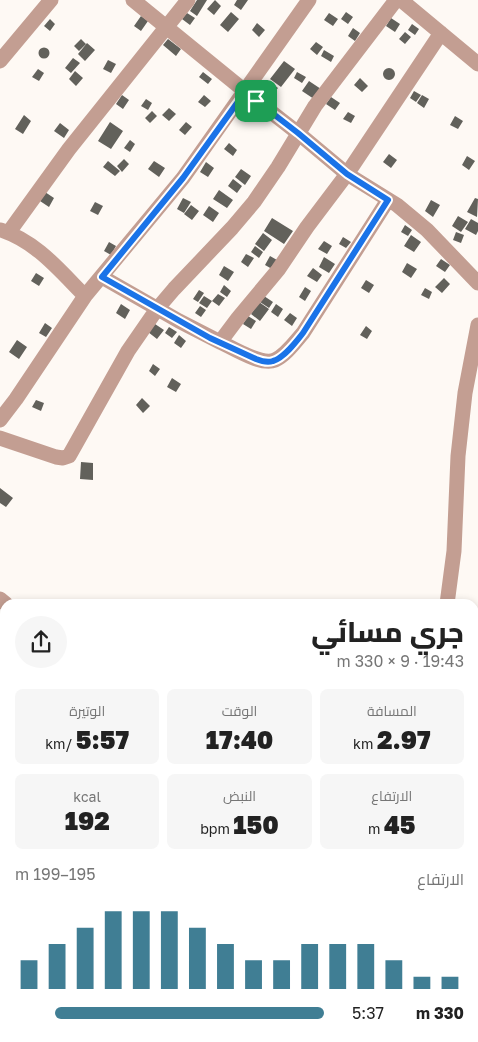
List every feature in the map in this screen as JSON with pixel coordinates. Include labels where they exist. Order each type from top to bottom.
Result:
[{"type":"street","points":[[2,54],[51,0]]},
{"type":"street","points":[[133,0],[347,174],[397,205],[428,230],[478,284]]},
{"type":"street","points":[[85,296],[36,248],[4,231],[188,0]]},
{"type":"street","points":[[0,420],[85,296],[183,178],[310,0]]},
{"type":"street","points":[[0,438],[56,457],[63,458],[69,456],[128,351],[157,309],[238,222],[254,202],[315,106],[396,0]]},
{"type":"street","points":[[401,0],[478,64]]},
{"type":"street","points":[[220,342],[278,270],[307,227],[347,174],[441,33]]},
{"type":"street","points":[[102,277],[220,342],[264,362],[273,361],[284,354],[303,333],[388,200]]},
{"type":"street","points":[[448,599],[454,551],[458,456],[465,393],[478,325]]},
{"type":"building","points":[[197,0],[207,0],[197,16],[190,11]]},
{"type":"building","points":[[215,0],[221,6],[214,15],[207,9]]},
{"type":"building","points":[[237,0],[248,0],[241,10],[234,5]]},
{"type":"building","points":[[231,12],[239,19],[228,32],[220,25]]},
{"type":"building","points":[[346,12],[353,17],[348,24],[341,19]]},
{"type":"building","points":[[187,13],[195,18],[190,25],[182,19]]},
{"type":"building","points":[[329,13],[338,19],[333,26],[324,20]]},
{"type":"building","points":[[141,16],[148,21],[141,31],[134,26]]},
{"type":"building","points":[[391,18],[400,24],[395,32],[386,26]]},
{"type":"building","points":[[50,19],[55,24],[50,31],[44,26]]},
{"type":"building","points":[[257,23],[265,30],[259,37],[252,30]]},
{"type":"building","points":[[412,24],[419,29],[415,35],[408,30]]},
{"type":"building","points":[[353,28],[360,33],[355,41],[348,36]]},
{"type":"building","points":[[405,32],[411,37],[405,44],[399,39]]},
{"type":"building","points":[[81,39],[86,44],[79,51],[74,46]]},
{"type":"building","points":[[168,39],[181,49],[176,56],[163,45]]},
{"type":"building","points":[[316,42],[323,47],[317,55],[310,49]]},
{"type":"building","points":[[87,43],[95,50],[85,61],[78,54]]},
{"type":"building","points":[[44,47],[50,53],[44,59],[38,53]]},
{"type":"building","points":[[324,50],[334,56],[331,62],[321,56]]},
{"type":"building","points":[[73,58],[80,63],[71,73],[65,68]]},
{"type":"building","points":[[108,60],[116,64],[111,73],[103,69]]},
{"type":"building","points":[[284,61],[295,69],[281,87],[270,79]]},
{"type":"building","points":[[387,68],[391,68],[395,74],[391,80],[387,80],[383,76],[383,72]]},
{"type":"building","points":[[38,69],[44,73],[39,81],[32,77]]},
{"type":"building","points":[[75,71],[83,78],[76,86],[69,79]]},
{"type":"building","points":[[203,72],[212,79],[208,84],[199,77]]},
{"type":"building","points":[[297,72],[306,77],[302,83],[294,78]]},
{"type":"building","points":[[360,78],[368,86],[362,92],[354,85]]},
{"type":"building","points":[[267,80],[278,88],[272,95],[262,88]]},
{"type":"building","points":[[309,81],[324,91],[317,101],[302,91]]},
{"type":"building","points":[[414,91],[421,95],[416,102],[410,98]]},
{"type":"building","points":[[122,95],[129,100],[123,109],[116,104]]},
{"type":"building","points":[[204,95],[211,101],[205,107],[198,102]]},
{"type":"building","points":[[422,95],[429,99],[424,108],[417,103]]},
{"type":"building","points":[[331,97],[340,103],[335,110],[326,104]]},
{"type":"building","points":[[146,99],[152,103],[148,110],[141,106]]},
{"type":"building","points":[[169,108],[176,114],[169,121],[162,115]]},
{"type":"building","points":[[152,111],[157,116],[150,123],[145,118]]},
{"type":"building","points":[[348,112],[355,116],[351,123],[343,119]]},
{"type":"building","points":[[24,115],[31,121],[23,134],[15,129]]},
{"type":"building","points":[[455,116],[463,121],[458,129],[450,125]]},
{"type":"building","points":[[110,122],[123,131],[111,149],[98,141]]},
{"type":"building","points":[[186,122],[192,127],[185,135],[179,130]]},
{"type":"building","points":[[60,123],[69,130],[64,138],[54,131]]},
{"type":"building","points":[[130,140],[135,144],[130,152],[124,148]]},
{"type":"building","points":[[229,143],[237,150],[233,156],[224,149]]},
{"type":"building","points":[[389,154],[397,160],[391,168],[383,162]]},
{"type":"building","points":[[467,156],[475,161],[469,170],[462,165]]},
{"type":"building","points":[[124,159],[129,164],[122,172],[117,166]]},
{"type":"building","points":[[108,161],[120,171],[115,176],[103,167]]},
{"type":"building","points":[[154,161],[165,168],[159,177],[148,169]]},
{"type":"building","points":[[206,162],[214,168],[208,177],[200,172]]},
{"type":"building","points":[[241,169],[251,176],[245,185],[235,177]]},
{"type":"building","points":[[233,179],[242,186],[237,193],[228,186]]},
{"type":"building","points":[[219,190],[233,200],[227,208],[213,199]]},
{"type":"building","points":[[45,192],[54,198],[49,207],[40,201]]},
{"type":"building","points":[[183,198],[191,202],[184,213],[177,209]]},
{"type":"building","points":[[475,198],[478,199],[477,217],[467,212]]},
{"type":"building","points":[[431,200],[440,205],[433,217],[425,211]]},
{"type":"building","points":[[95,202],[103,206],[98,215],[90,211]]},
{"type":"building","points":[[191,205],[199,211],[192,220],[184,214]]},
{"type":"building","points":[[209,206],[219,213],[213,222],[203,215]]},
{"type":"building","points":[[458,216],[468,222],[461,232],[452,226]]},
{"type":"building","points":[[272,218],[293,231],[284,244],[264,231]]},
{"type":"building","points":[[471,219],[478,223],[476,235],[465,229]]},
{"type":"building","points":[[405,225],[412,230],[408,236],[401,232]]},
{"type":"building","points":[[456,232],[464,235],[461,243],[453,240]]},
{"type":"building","points":[[263,233],[272,240],[264,251],[255,244]]},
{"type":"building","points":[[411,235],[421,242],[414,252],[404,246]]},
{"type":"building","points":[[343,237],[351,242],[346,248],[339,244]]},
{"type":"building","points":[[324,241],[332,246],[327,254],[318,249]]},
{"type":"building","points":[[109,242],[116,246],[111,255],[104,251]]},
{"type":"building","points":[[255,246],[263,252],[259,258],[251,252]]},
{"type":"building","points":[[246,254],[254,258],[248,267],[241,262]]},
{"type":"building","points":[[270,256],[277,260],[272,269],[265,265]]},
{"type":"building","points":[[324,257],[335,264],[329,273],[319,267]]},
{"type":"building","points":[[441,259],[450,265],[445,272],[436,266]]},
{"type":"building","points":[[407,263],[417,269],[411,278],[402,272]]},
{"type":"building","points":[[224,266],[234,272],[228,281],[219,275]]},
{"type":"building","points":[[313,268],[322,275],[317,282],[307,276]]},
{"type":"building","points":[[36,273],[44,278],[39,286],[31,281]]},
{"type":"building","points":[[444,278],[450,284],[442,293],[435,287]]},
{"type":"building","points":[[366,280],[374,285],[369,293],[361,288]]},
{"type":"building","points":[[224,285],[231,291],[227,297],[220,292]]},
{"type":"building","points":[[305,287],[311,291],[305,301],[299,297]]},
{"type":"building","points":[[425,288],[432,292],[429,299],[421,295]]},
{"type":"building","points":[[199,290],[204,293],[198,302],[193,299]]},
{"type":"building","points":[[218,294],[225,298],[219,306],[212,301]]},
{"type":"building","points":[[204,296],[212,301],[207,308],[199,303]]},
{"type":"building","points":[[264,296],[273,302],[269,308],[260,302]]},
{"type":"building","points":[[259,302],[269,309],[260,321],[251,314]]},
{"type":"building","points":[[121,304],[130,310],[125,319],[116,313]]},
{"type":"building","points":[[276,304],[283,309],[278,317],[271,312]]},
{"type":"building","points":[[200,306],[206,310],[201,317],[195,313]]},
{"type":"building","points":[[290,313],[297,318],[292,326],[284,320]]},
{"type":"building","points":[[248,316],[256,321],[251,329],[243,324]]},
{"type":"building","points":[[45,323],[52,328],[46,337],[39,333]]},
{"type":"building","points":[[155,324],[164,330],[157,339],[148,332]]},
{"type":"building","points":[[366,326],[372,331],[367,339],[360,335]]},
{"type":"building","points":[[169,327],[177,332],[172,338],[165,333]]},
{"type":"building","points":[[179,335],[186,341],[181,348],[174,343]]},
{"type":"building","points":[[17,340],[27,347],[19,359],[9,352]]},
{"type":"building","points":[[153,364],[160,369],[155,376],[149,371]]},
{"type":"building","points":[[172,378],[181,384],[176,392],[167,387]]},
{"type":"building","points":[[142,398],[150,406],[143,413],[136,405]]},
{"type":"building","points":[[36,400],[44,403],[41,411],[32,407]]},
{"type":"building","points":[[81,462],[93,463],[93,480],[80,479]]},
{"type":"building","points":[[0,488],[13,498],[6,507],[0,503]]},
{"type":"route","points":[[245,92],[256,101],[347,174],[388,200],[303,333],[288,351],[280,357],[273,361],[264,362],[210,338],[102,277],[183,178],[245,92]]}]
